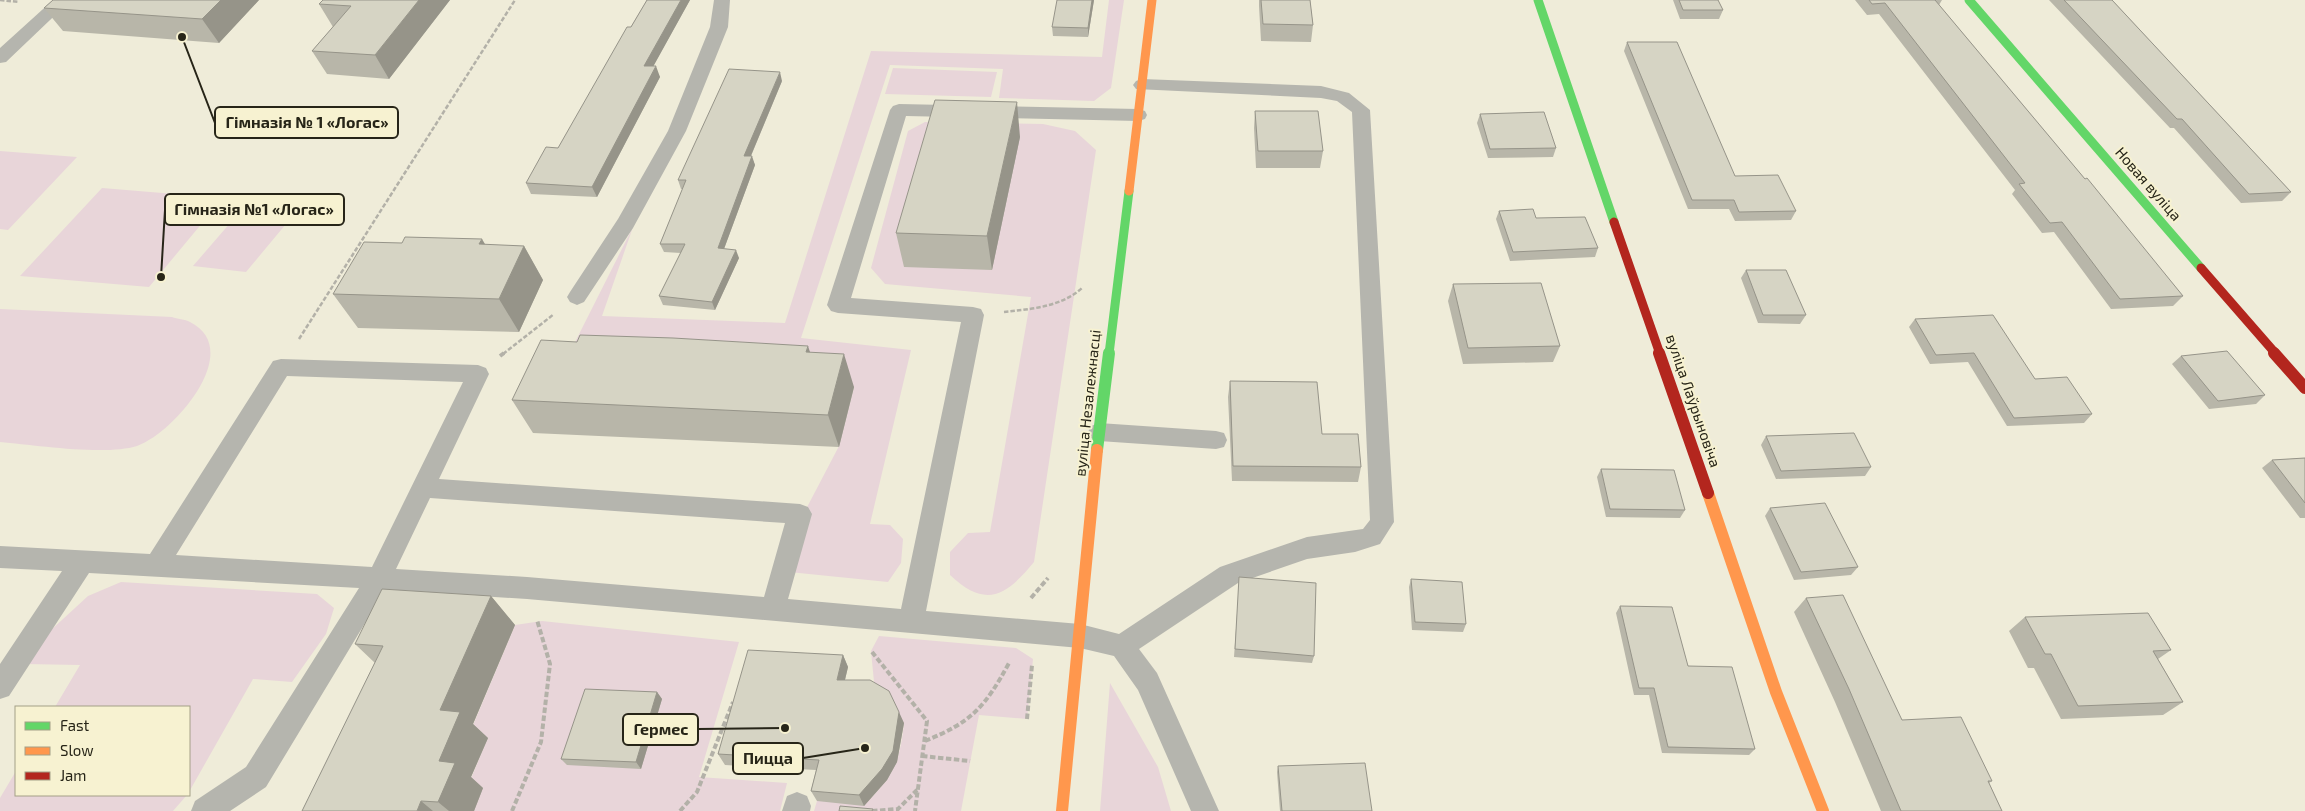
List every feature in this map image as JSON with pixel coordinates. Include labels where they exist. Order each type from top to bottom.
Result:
[{"type":"main road","name":"вуліца Незалежнасці","points":[[1062,811],[1099,432],[1152,0]]},
{"type":"main road","name":"вуліца Лаўрыновіча","points":[[1538,0],[1776,692],[1823,811]]},
{"type":"main road","name":"Новая вуліца","points":[[1969,0],[2305,388]]},
{"type":"lane","points":[[0,58],[63,0]]},
{"type":"lane","points":[[576,297],[626,224],[677,131],[719,28],[722,0]]},
{"type":"lane","points":[[1122,646],[1229,574],[1307,548],[1355,542],[1371,537],[1382,522],[1361,110],[1343,96],[1321,92],[1142,85]]},
{"type":"lane","points":[[911,620],[973,315],[838,304],[899,110],[1138,115]]},
{"type":"lane","points":[[158,565],[281,367],[478,374],[378,580],[256,777],[205,811]]},
{"type":"lane","points":[[1099,432],[1216,440]]},
{"type":"lane","points":[[423,488],[800,514],[773,609]]},
{"type":"lane","points":[[0,557],[527,588],[1080,636],[1122,646],[1148,682],[1205,811]]},
{"type":"lane","points":[[0,687],[82,562]]},
{"type":"path","points":[[281,367],[515,0]]},
{"type":"path","points":[[973,315],[1035,309],[1076,295],[1084,286],[1083,296]]},
{"type":"path","points":[[478,374],[576,297]]},
{"type":"path","points":[[1030,600],[1052,572]]},
{"type":"path","points":[[512,811],[541,742],[550,664],[527,588]]},
{"type":"path","points":[[870,650],[875,643]]},
{"type":"path","points":[[863,650],[870,650]]},
{"type":"path","points":[[870,650],[927,721],[915,811]]},
{"type":"path","points":[[924,742],[962,725],[977,710],[1001,678],[1012,656]]},
{"type":"path","points":[[1027,719],[1033,659]]},
{"type":"path","points":[[680,811],[697,792],[737,692]]},
{"type":"path","points":[[922,756],[970,761]]},
{"type":"path","points":[[872,811],[898,809],[918,790]]},
{"type":"shaded area","points":[[1109,0],[1124,0],[1111,88],[1094,101],[999,98],[1003,69],[890,65],[801,338],[911,350],[870,524],[890,525],[903,539],[901,563],[888,582],[789,572],[804,513],[838,448],[854,387],[559,374],[633,227],[602,316],[785,323],[871,51],[1102,57]]},
{"type":"shaded area","points":[[893,68],[997,72],[991,97],[885,94]]},
{"type":"shaded area","points":[[925,122],[1043,124],[1075,131],[1096,150],[1034,562],[1014,583],[1005,590],[995,594],[985,595],[974,592],[950,575],[950,552],[968,533],[990,532],[1031,297],[885,284],[871,268],[908,131]]},
{"type":"shaded area","points":[[0,151],[77,157],[8,230],[0,229]]},
{"type":"shaded area","points":[[102,188],[223,198],[149,287],[20,276]]},
{"type":"shaded area","points":[[250,200],[301,206],[246,272],[193,266]]},
{"type":"shaded area","points":[[0,309],[172,317],[186,320],[205,335],[210,352],[207,370],[198,390],[184,409],[168,426],[137,446],[123,449],[89,450],[0,442]]},
{"type":"shaded area","points":[[121,582],[317,594],[334,608],[326,634],[292,682],[253,679],[190,790],[190,706],[56,706],[80,665],[24,664],[50,631],[88,596]]},
{"type":"shaded area","points":[[542,621],[739,642],[699,777],[787,783],[780,811],[474,811],[468,786],[487,739],[468,737],[515,625]]},
{"type":"shaded area","points":[[879,636],[1016,648],[1033,659],[1027,719],[979,715],[961,811],[814,811],[817,801],[872,797],[887,779],[896,763],[901,746],[904,723],[875,692],[871,651]]},
{"type":"shaded area","points":[[1110,683],[1158,767],[1171,811],[1100,811]]},
{"type":"shaded area","points":[[15,773],[15,796],[186,796],[173,811],[0,811],[0,798]]},
{"type":"building","points":[[53,0],[221,0],[202,19],[44,8]]},
{"type":"building","points":[[323,0],[419,0],[375,55],[312,51],[351,6],[319,4]]},
{"type":"building","points":[[647,0],[681,0],[644,66],[656,66],[592,187],[526,183],[546,147],[558,148],[627,27],[631,27]]},
{"type":"building","points":[[1057,0],[1092,0],[1088,28],[1052,27]]},
{"type":"building","points":[[1261,0],[1310,0],[1313,25],[1263,24]]},
{"type":"building","points":[[1679,0],[1718,0],[1723,10],[1683,10]]},
{"type":"building","points":[[1869,0],[1935,0],[2085,179],[2087,178],[2183,296],[2120,299],[2062,222],[2050,223],[2019,184],[2025,183],[1885,3],[1872,4]]},
{"type":"building","points":[[2064,0],[2112,0],[2291,192],[2249,194],[2182,119],[2177,119]]},
{"type":"building","points":[[1627,42],[1677,42],[1735,176],[1778,175],[1796,211],[1739,212],[1734,200],[1692,200]]},
{"type":"building","points":[[729,69],[780,72],[744,156],[752,156],[718,248],[736,250],[712,302],[659,296],[685,244],[660,244],[686,180],[678,180]]},
{"type":"building","points":[[935,100],[1017,102],[987,236],[896,233]]},
{"type":"building","points":[[1255,111],[1318,111],[1323,151],[1258,151]]},
{"type":"building","points":[[1544,112],[1556,148],[1490,149],[1480,114]]},
{"type":"building","points":[[1533,209],[1536,218],[1585,217],[1598,248],[1513,252],[1499,211]]},
{"type":"building","points":[[405,237],[482,239],[479,244],[524,246],[499,299],[333,294],[364,242],[402,243]]},
{"type":"building","points":[[1746,270],[1786,270],[1806,315],[1763,315]]},
{"type":"building","points":[[1541,283],[1560,346],[1468,348],[1453,284]]},
{"type":"building","points":[[1993,315],[2035,379],[2067,377],[2092,414],[2014,418],[1974,353],[1936,355],[1915,319]]},
{"type":"building","points":[[580,335],[808,346],[806,352],[844,354],[828,415],[512,400],[541,340],[577,342]]},
{"type":"building","points":[[2227,351],[2265,395],[2218,401],[2181,356]]},
{"type":"building","points":[[1230,381],[1317,382],[1322,434],[1358,434],[1361,467],[1233,466]]},
{"type":"building","points":[[1854,433],[1871,467],[1781,471],[1766,436]]},
{"type":"building","points":[[2305,458],[2305,503],[2272,460]]},
{"type":"building","points":[[1601,469],[1674,470],[1685,510],[1610,509]]},
{"type":"building","points":[[1825,503],[1858,567],[1801,572],[1770,508]]},
{"type":"building","points":[[1239,577],[1316,583],[1314,656],[1235,649]]},
{"type":"building","points":[[1411,579],[1462,582],[1466,624],[1415,622]]},
{"type":"building","points":[[382,589],[491,596],[440,710],[460,712],[439,761],[455,763],[438,802],[421,801],[417,811],[302,811],[383,646],[355,644]]},
{"type":"building","points":[[1843,595],[1902,720],[1961,717],[1992,781],[1988,781],[2002,811],[1901,811],[1849,689],[1806,598]]},
{"type":"building","points":[[1620,606],[1672,607],[1688,666],[1732,667],[1755,749],[1668,747],[1654,688],[1639,688]]},
{"type":"building","points":[[2148,613],[2171,650],[2153,651],[2183,702],[2078,706],[2051,654],[2045,654],[2025,617]]},
{"type":"building","points":[[748,650],[843,655],[837,680],[870,680],[889,691],[899,712],[893,751],[882,769],[859,795],[811,791],[819,760],[718,754]]},
{"type":"building","points":[[585,689],[657,692],[636,762],[561,759]]},
{"type":"building","points":[[1365,763],[1372,811],[1282,811],[1278,766]]},
{"type":"building","points":[[840,806],[873,809],[872,811],[839,811]]},
{"type":"traffic: fast","points":[[1538,0],[1614,222]]},
{"type":"traffic: fast","points":[[1969,0],[2201,268]]},
{"type":"traffic: fast","points":[[1097,450],[1129,191]]},
{"type":"traffic: slow","points":[[1129,191],[1152,0]]},
{"type":"traffic: slow","points":[[1062,811],[1097,450]]},
{"type":"traffic: slow","points":[[1708,493],[1776,692],[1823,811]]},
{"type":"traffic: jam","points":[[1614,222],[1708,493]]},
{"type":"traffic: jam","points":[[2201,268],[2305,388]]},
{"type":"place","name":"Гімназія № 1 «Логас»","points":[[182,37]]},
{"type":"place","name":"Гімназія №1 «Логас»","points":[[161,277]]},
{"type":"place","name":"Гермес","points":[[785,728]]},
{"type":"place","name":"Пицца","points":[[865,748]]}]
